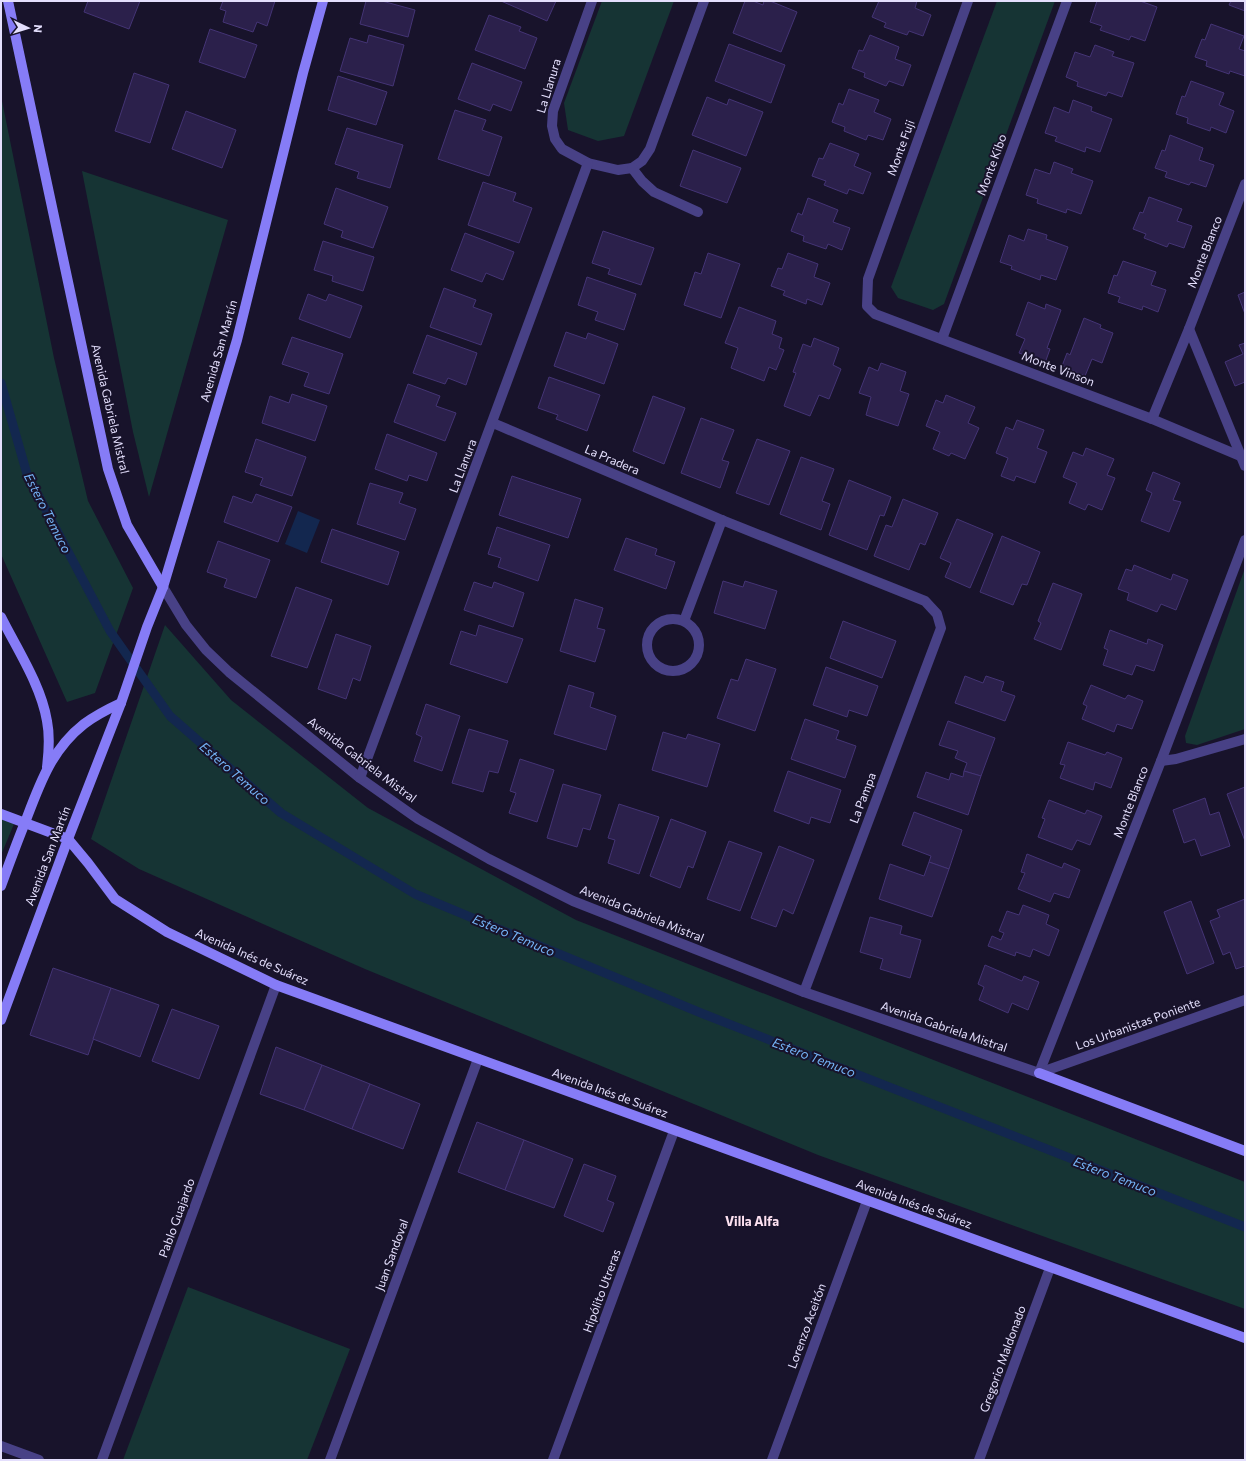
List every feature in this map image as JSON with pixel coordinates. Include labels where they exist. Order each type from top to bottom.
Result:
[{"type":"street","name":"Avenida Gabriela Mistral","points":[[8,1],[108,468],[127,525],[163,587],[186,625],[206,650],[229,672],[360,778],[418,820],[489,859],[573,901],[804,992],[1039,1073],[1245,1151]]},
{"type":"street","name":"Avenida San Martín","points":[[1,1020],[68,839],[121,703],[147,626],[163,587],[237,340],[303,73],[323,1]]},
{"type":"street","name":"La Llanura","points":[[592,1],[553,111],[552,126],[555,139],[562,149],[588,163],[618,170],[632,168]]},
{"type":"street","points":[[698,212],[654,192],[642,182],[632,168],[642,161],[650,149],[704,1]]},
{"type":"street","name":"Monte Fuji","points":[[867,306],[868,279],[968,1]]},
{"type":"street","name":"Monte Kibo","points":[[942,338],[1067,1]]},
{"type":"street","name":"La Llanura","points":[[360,778],[588,163]]},
{"type":"street","name":"Monte Blanco","points":[[1152,419],[1189,329],[1245,184]]},
{"type":"street","name":"Monte Vinson","points":[[867,306],[875,314],[942,338],[1152,419],[1240,456]]},
{"type":"street","points":[[1189,329],[1245,466]]},
{"type":"street","name":"La Pradera","points":[[492,423],[722,520],[925,601],[937,614]]},
{"type":"street","points":[[684,621],[722,520]]},
{"type":"street","name":"Monte Blanco","points":[[1039,1073],[1161,761],[1245,540]]},
{"type":"street","name":"La Pampa","points":[[804,992],[941,628],[937,614]]},
{"type":"street","points":[[1,617],[40,694],[47,720],[49,744],[47,767]]},
{"type":"street","points":[[675,619],[684,621],[691,626],[696,633],[699,642],[699,651],[689,666],[681,670],[672,671],[663,669],[656,664],[650,656],[648,639],[658,624],[666,620],[675,619]]},
{"type":"street","points":[[1,886],[24,823],[47,767],[62,747],[84,725],[102,712],[121,703]]},
{"type":"street","points":[[1161,761],[1176,759],[1245,739]]},
{"type":"street","points":[[1,814],[68,839]]},
{"type":"street","name":"Avenida Inés de Suárez","points":[[68,839],[115,899],[167,932],[276,985],[1245,1338]]},
{"type":"street","name":"Pablo Guajardo","points":[[102,1460],[276,985]]},
{"type":"street","name":"Los Urbanistas Poniente","points":[[1039,1073],[1245,1000]]},
{"type":"street","name":"Juan Sandoval","points":[[330,1460],[478,1059]]},
{"type":"street","name":"Hipólito Utreras","points":[[553,1460],[674,1131]]},
{"type":"street","name":"Lorenzo Aceitón","points":[[772,1460],[867,1201]]},
{"type":"street","name":"Gregorio Maldonado","points":[[979,1460],[1050,1268]]},
{"type":"street","points":[[1,1446],[39,1460]]},
{"type":"green space","points":[[602,1],[674,1],[624,136],[598,141],[568,130],[564,103]]},
{"type":"green space","points":[[997,1],[1055,1],[944,304],[933,310],[898,298],[891,287]]},
{"type":"green space","points":[[1,96],[54,358],[88,501],[133,588],[95,693],[67,702],[1,554]]},
{"type":"green space","points":[[82,171],[228,220],[149,497],[133,432]]},
{"type":"green space","points":[[1245,568],[1245,729],[1197,745],[1186,743],[1185,736]]},
{"type":"green space","points":[[165,625],[231,700],[368,808],[576,920],[1245,1182],[1245,1309],[818,1155],[365,969],[139,869],[91,839]]},
{"type":"green space","points":[[1,819],[14,824],[1,855]]},
{"type":"green space","points":[[188,1287],[350,1349],[307,1460],[123,1460]]},
{"type":"water","points":[[298,511],[320,520],[307,553],[285,544]]},
{"type":"building","points":[[88,1],[140,1],[129,29],[84,12]]},
{"type":"building","points":[[223,1],[275,1],[267,26],[257,22],[253,32],[223,22],[226,11],[220,9]]},
{"type":"building","points":[[366,1],[382,1],[415,10],[408,37],[360,24]]},
{"type":"building","points":[[501,1],[556,1],[547,21]]},
{"type":"building","points":[[745,1],[753,1],[763,5],[764,1],[770,1],[797,12],[781,52],[733,33]]},
{"type":"building","points":[[879,1],[917,1],[915,8],[931,15],[923,36],[909,31],[907,35],[884,27],[886,23],[872,17]]},
{"type":"building","points":[[1097,1],[1140,1],[1157,7],[1145,41],[1131,36],[1129,40],[1100,30],[1102,26],[1090,22]]},
{"type":"building","points":[[1231,1],[1245,1],[1245,11],[1229,5]]},
{"type":"building","points":[[489,15],[521,27],[519,31],[537,38],[525,69],[475,50]]},
{"type":"building","points":[[1211,24],[1244,36],[1239,49],[1245,51],[1245,76],[1230,71],[1229,74],[1206,66],[1207,61],[1195,57],[1202,39],[1205,40]]},
{"type":"building","points":[[210,29],[257,45],[245,78],[199,62]]},
{"type":"building","points":[[369,35],[404,45],[393,86],[340,71],[350,38],[367,43]]},
{"type":"building","points":[[870,35],[899,47],[895,59],[911,65],[903,86],[889,81],[886,86],[864,77],[865,73],[852,68],[859,50],[863,51]]},
{"type":"building","points":[[729,44],[785,65],[771,103],[715,81]]},
{"type":"building","points":[[1095,45],[1114,52],[1112,56],[1134,63],[1122,97],[1108,92],[1106,96],[1077,86],[1078,82],[1066,77],[1075,52],[1090,57]]},
{"type":"building","points":[[472,63],[522,82],[511,111],[493,104],[490,111],[458,99]]},
{"type":"building","points":[[134,73],[169,85],[150,143],[115,131]]},
{"type":"building","points":[[338,76],[387,92],[376,125],[328,110]]},
{"type":"building","points":[[1191,81],[1224,93],[1219,105],[1234,111],[1226,133],[1211,127],[1210,131],[1187,123],[1188,118],[1176,114],[1182,96],[1185,97]]},
{"type":"building","points":[[849,89],[879,100],[874,112],[891,119],[883,140],[868,135],[866,140],[844,131],[845,127],[832,122],[839,103],[843,105]]},
{"type":"building","points":[[707,97],[727,105],[729,99],[763,112],[746,156],[692,135]]},
{"type":"building","points":[[1073,100],[1092,107],[1091,111],[1112,119],[1100,152],[1086,147],[1085,152],[1055,141],[1057,137],[1045,133],[1054,107],[1069,113]]},
{"type":"building","points":[[455,110],[486,120],[482,130],[502,137],[489,176],[438,159]]},
{"type":"building","points":[[186,111],[236,130],[222,168],[172,149]]},
{"type":"building","points":[[347,128],[403,145],[390,188],[357,178],[359,172],[335,164]]},
{"type":"building","points":[[1170,135],[1203,148],[1199,160],[1214,165],[1206,187],[1191,182],[1189,185],[1165,177],[1167,172],[1155,168],[1162,150],[1165,151]]},
{"type":"building","points":[[830,143],[859,154],[854,166],[871,173],[863,194],[849,189],[847,194],[824,185],[826,181],[812,176],[819,158],[823,159]]},
{"type":"building","points":[[693,150],[741,168],[727,203],[680,186]]},
{"type":"building","points":[[1054,162],[1073,169],[1071,173],[1093,181],[1081,214],[1067,209],[1066,213],[1037,203],[1038,199],[1026,195],[1035,169],[1050,174]]},
{"type":"building","points":[[483,182],[516,193],[513,201],[532,208],[519,243],[468,225]]},
{"type":"building","points":[[336,188],[388,207],[373,248],[341,237],[343,231],[324,224]]},
{"type":"building","points":[[1149,197],[1182,209],[1177,221],[1192,226],[1184,248],[1169,243],[1167,247],[1144,238],[1146,234],[1133,229],[1140,212],[1143,213]]},
{"type":"building","points":[[808,198],[838,210],[833,222],[850,228],[842,250],[828,244],[826,249],[803,241],[804,236],[791,231],[798,213],[802,215]]},
{"type":"building","points":[[1028,229],[1047,235],[1046,239],[1068,247],[1056,280],[1041,275],[1040,280],[1011,269],[1012,266],[1000,262],[1009,235],[1024,241]]},
{"type":"building","points":[[603,231],[654,248],[641,285],[608,274],[610,269],[592,263]]},
{"type":"building","points":[[465,233],[514,252],[503,280],[486,273],[482,282],[451,270]]},
{"type":"building","points":[[323,241],[374,257],[363,291],[332,281],[333,276],[314,270]]},
{"type":"building","points":[[708,253],[740,264],[721,318],[684,305],[695,272],[701,274]]},
{"type":"building","points":[[788,253],[818,264],[814,277],[830,283],[822,305],[807,299],[806,304],[783,295],[785,291],[771,286],[778,268],[782,269]]},
{"type":"building","points":[[1123,261],[1156,272],[1151,285],[1166,290],[1158,312],[1143,306],[1142,310],[1118,302],[1120,297],[1108,293],[1114,275],[1117,276]]},
{"type":"building","points":[[587,277],[636,294],[624,330],[595,320],[598,312],[578,305]]},
{"type":"building","points":[[444,288],[476,300],[473,307],[492,314],[481,345],[430,327]]},
{"type":"building","points":[[1245,292],[1245,314],[1238,295]]},
{"type":"building","points":[[308,294],[326,301],[329,294],[362,306],[350,338],[299,319]]},
{"type":"building","points":[[1028,302],[1045,309],[1046,304],[1061,310],[1047,348],[1050,349],[1045,363],[1019,353],[1025,339],[1016,335]]},
{"type":"building","points":[[739,307],[776,321],[772,334],[782,338],[779,348],[784,350],[776,370],[769,367],[764,381],[731,368],[738,348],[725,343]]},
{"type":"building","points":[[1084,318],[1101,325],[1100,328],[1113,333],[1102,363],[1092,359],[1085,376],[1062,366],[1067,353],[1070,355]]},
{"type":"building","points":[[566,332],[586,339],[588,333],[618,344],[604,384],[554,366]]},
{"type":"building","points":[[427,335],[477,353],[466,385],[448,378],[445,384],[413,373]]},
{"type":"building","points":[[292,337],[343,354],[329,394],[304,386],[309,373],[282,364]]},
{"type":"building","points":[[814,338],[839,348],[833,365],[841,369],[829,399],[819,395],[810,416],[784,406],[796,373],[793,372],[803,344],[811,347]]},
{"type":"building","points":[[1245,343],[1245,382],[1235,386],[1225,362],[1243,354],[1239,345]]},
{"type":"building","points":[[881,363],[906,372],[900,391],[909,394],[898,426],[866,415],[871,397],[859,393],[869,367],[878,371]]},
{"type":"building","points":[[549,377],[600,395],[587,431],[556,419],[558,415],[538,408]]},
{"type":"building","points":[[408,384],[440,396],[436,406],[456,413],[445,441],[394,422]]},
{"type":"building","points":[[292,394],[327,406],[315,441],[262,423],[270,396],[289,403]]},
{"type":"building","points":[[946,395],[975,407],[968,423],[979,428],[965,459],[951,453],[949,456],[933,449],[940,432],[926,426],[936,400],[943,403]]},
{"type":"building","points":[[653,396],[685,408],[664,464],[633,451]]},
{"type":"building","points":[[701,418],[734,430],[722,460],[729,462],[720,488],[681,473]]},
{"type":"building","points":[[1017,420],[1044,430],[1037,448],[1047,452],[1035,483],[1016,476],[1014,481],[1001,476],[1008,458],[996,453],[1006,427],[1013,430]]},
{"type":"building","points":[[387,434],[437,453],[427,481],[409,475],[407,481],[375,469]]},
{"type":"building","points":[[256,439],[306,457],[292,496],[260,485],[263,478],[245,472]]},
{"type":"building","points":[[757,439],[790,451],[769,505],[736,493]]},
{"type":"building","points":[[1086,448],[1114,459],[1107,475],[1115,478],[1102,510],[1088,504],[1085,510],[1069,503],[1077,483],[1063,477],[1073,452],[1083,456]]},
{"type":"building","points":[[801,457],[834,469],[822,501],[830,504],[821,530],[780,514]]},
{"type":"building","points":[[1153,472],[1180,483],[1173,500],[1181,502],[1169,532],[1141,521],[1152,493],[1146,490]]},
{"type":"building","points":[[512,476],[581,499],[568,538],[499,515]]},
{"type":"building","points":[[849,480],[891,497],[884,516],[880,515],[867,550],[829,535]]},
{"type":"building","points":[[370,483],[403,493],[399,503],[416,509],[405,540],[357,524]]},
{"type":"building","points":[[256,494],[292,507],[278,542],[224,522],[233,496],[252,503]]},
{"type":"building","points":[[903,499],[938,513],[925,545],[920,543],[909,570],[874,556],[886,525],[892,527]]},
{"type":"building","points":[[957,519],[993,534],[970,588],[945,577],[951,563],[940,558]]},
{"type":"building","points":[[497,527],[550,545],[538,581],[498,567],[501,558],[488,554]]},
{"type":"building","points":[[332,529],[399,552],[388,585],[321,562]]},
{"type":"building","points":[[1002,536],[1040,552],[1027,585],[1022,584],[1013,605],[980,592]]},
{"type":"building","points":[[626,538],[657,549],[655,555],[675,562],[666,589],[614,570]]},
{"type":"building","points":[[218,541],[270,560],[256,598],[224,587],[227,579],[207,572]]},
{"type":"building","points":[[1134,565],[1171,580],[1173,574],[1188,580],[1176,610],[1161,604],[1157,612],[1127,600],[1129,593],[1118,589],[1126,569],[1132,571]]},
{"type":"building","points":[[723,581],[743,587],[745,581],[777,591],[765,629],[714,613]]},
{"type":"building","points":[[474,582],[492,588],[494,582],[524,593],[513,627],[464,610]]},
{"type":"building","points":[[1053,583],[1082,594],[1061,650],[1034,639],[1041,623],[1038,621]]},
{"type":"building","points":[[296,587],[332,600],[307,668],[271,656]]},
{"type":"building","points":[[575,599],[603,608],[597,628],[605,630],[595,662],[560,651]]},
{"type":"building","points":[[843,621],[896,641],[882,678],[830,658]]},
{"type":"building","points":[[479,625],[523,639],[507,683],[450,664],[461,631],[476,636]]},
{"type":"building","points":[[1110,630],[1147,644],[1148,639],[1163,645],[1154,671],[1136,665],[1132,675],[1103,665],[1108,650],[1104,648]]},
{"type":"building","points":[[336,634],[371,646],[360,681],[353,678],[346,699],[318,689]]},
{"type":"building","points":[[746,659],[776,669],[755,731],[717,718],[731,679],[738,681]]},
{"type":"building","points":[[826,667],[878,686],[867,716],[849,710],[847,717],[813,705]]},
{"type":"building","points":[[965,676],[983,683],[986,676],[1004,682],[1001,691],[1015,696],[1005,721],[955,703]]},
{"type":"building","points":[[569,685],[594,693],[590,707],[616,716],[606,750],[554,734]]},
{"type":"building","points":[[1091,685],[1125,699],[1128,695],[1143,701],[1132,729],[1117,724],[1114,732],[1082,719],[1087,706],[1083,704]]},
{"type":"building","points":[[426,704],[460,716],[442,771],[414,761],[422,737],[416,734]]},
{"type":"building","points":[[805,719],[839,731],[836,739],[856,746],[845,778],[791,759]]},
{"type":"building","points":[[948,721],[995,738],[981,776],[964,771],[967,763],[955,758],[958,751],[939,745]]},
{"type":"building","points":[[469,729],[508,741],[498,773],[489,771],[483,792],[452,783]]},
{"type":"building","points":[[663,732],[686,739],[688,734],[720,744],[707,787],[652,770]]},
{"type":"building","points":[[1068,742],[1105,755],[1107,752],[1122,758],[1111,788],[1095,782],[1093,790],[1060,778],[1065,765],[1060,764]]},
{"type":"building","points":[[520,759],[554,770],[537,822],[509,813],[516,793],[510,791]]},
{"type":"building","points":[[788,771],[841,790],[830,823],[811,817],[809,824],[774,811]]},
{"type":"building","points":[[964,771],[981,776],[968,815],[917,797],[926,772],[949,780],[951,773],[963,777]]},
{"type":"building","points":[[563,784],[601,795],[590,830],[583,828],[577,847],[547,838]]},
{"type":"building","points":[[1245,787],[1245,841],[1227,794]]},
{"type":"building","points":[[1205,798],[1210,815],[1219,812],[1230,846],[1201,856],[1195,839],[1184,843],[1173,810]]},
{"type":"building","points":[[1049,800],[1085,814],[1087,810],[1102,816],[1090,845],[1077,840],[1072,850],[1038,837],[1045,819],[1042,818]]},
{"type":"building","points":[[619,804],[659,817],[639,874],[608,863],[615,840],[608,838]]},
{"type":"building","points":[[914,812],[962,830],[949,869],[929,862],[931,856],[902,845]]},
{"type":"building","points":[[671,819],[706,832],[693,868],[688,866],[680,888],[650,876]]},
{"type":"building","points":[[729,841],[762,853],[740,911],[707,899]]},
{"type":"building","points":[[779,846],[814,860],[793,914],[783,909],[776,927],[751,918]]},
{"type":"building","points":[[1027,854],[1062,868],[1064,863],[1080,870],[1069,898],[1054,893],[1050,902],[1018,889],[1025,873],[1021,872]]},
{"type":"building","points":[[929,862],[949,869],[932,917],[879,899],[890,864],[924,876]]},
{"type":"building","points":[[1245,899],[1245,966],[1236,969],[1230,952],[1223,955],[1210,921],[1220,917],[1217,910]]},
{"type":"building","points":[[1191,901],[1214,963],[1187,974],[1164,912]]},
{"type":"building","points":[[1023,905],[1049,915],[1046,924],[1059,930],[1049,956],[1033,949],[1030,957],[1016,952],[1015,956],[988,946],[992,936],[1001,940],[1004,933],[999,931],[1007,911],[1019,915]]},
{"type":"building","points":[[870,917],[902,926],[900,934],[921,940],[910,978],[880,969],[883,959],[860,952]]},
{"type":"building","points":[[985,965],[1022,981],[1024,976],[1039,982],[1028,1010],[1012,1003],[1008,1013],[979,1000],[984,987],[978,984]]},
{"type":"building","points":[[53,968],[111,988],[88,1055],[30,1035]]},
{"type":"building","points":[[111,988],[159,1005],[140,1057],[93,1039]]},
{"type":"building","points":[[172,1009],[219,1026],[199,1079],[152,1061]]},
{"type":"building","points":[[276,1047],[322,1065],[304,1110],[260,1094]]},
{"type":"building","points":[[322,1065],[370,1084],[352,1129],[304,1110]]},
{"type":"building","points":[[370,1084],[420,1104],[403,1149],[352,1129]]},
{"type":"building","points":[[477,1122],[524,1140],[505,1190],[458,1172]]},
{"type":"building","points":[[524,1140],[573,1159],[554,1208],[505,1190]]},
{"type":"building","points":[[584,1164],[616,1176],[607,1200],[614,1203],[603,1232],[564,1216]]},
{"type":"waterway","name":"Estero Temuco","points":[[1,383],[27,474],[110,631],[170,716],[281,813],[415,894],[701,1013],[1245,1227]]},
{"type":"district","name":"Villa Alfa","points":[[752,1221]]}]
